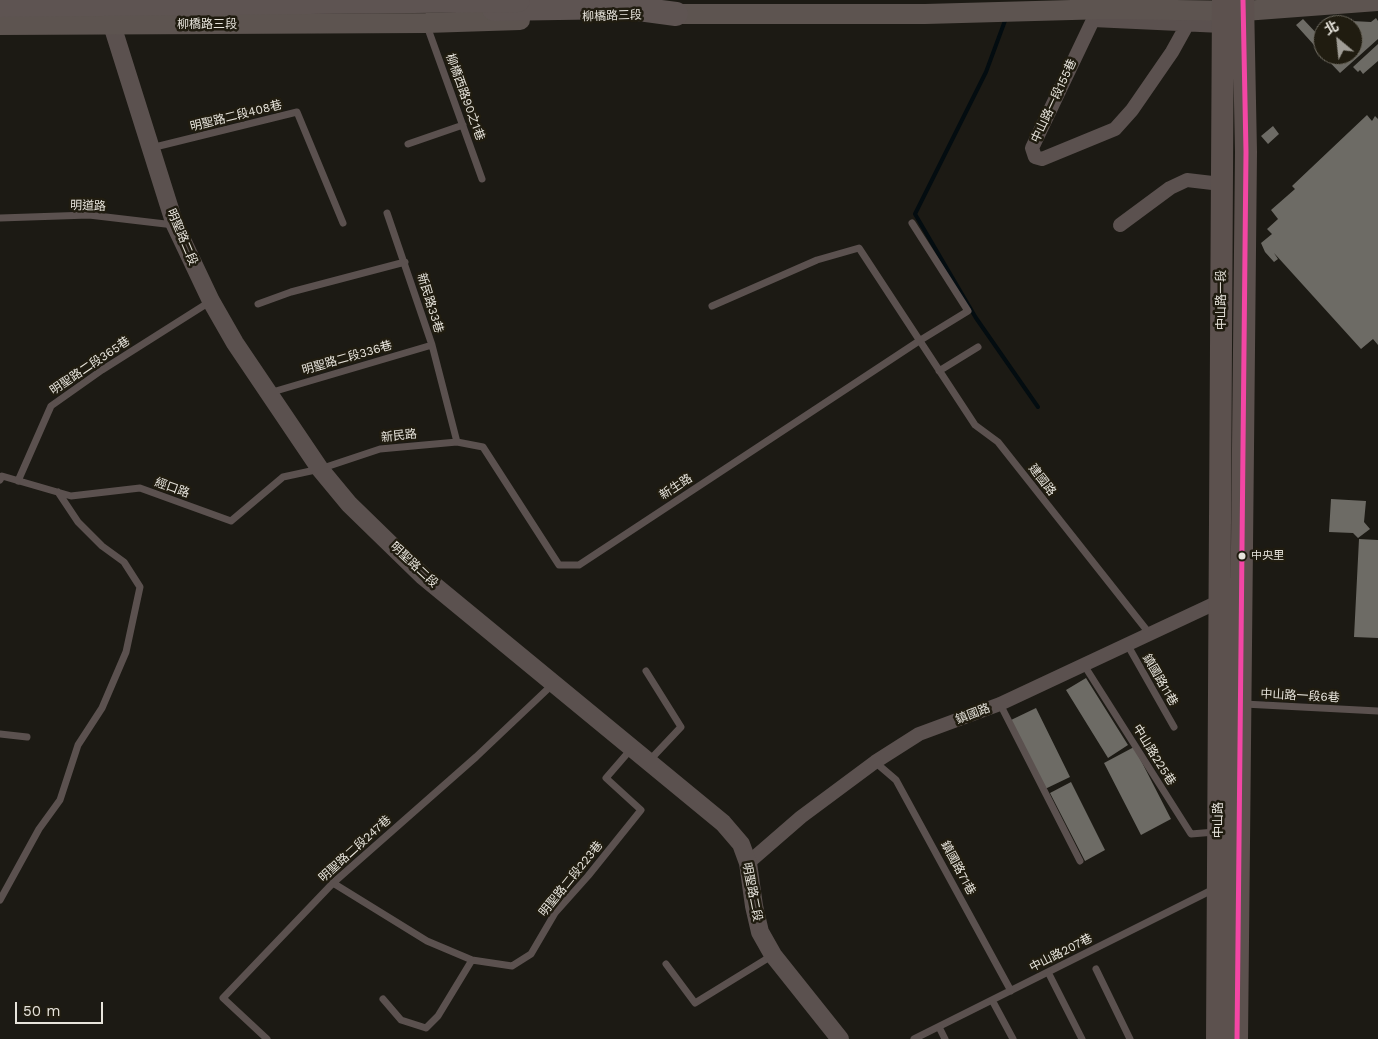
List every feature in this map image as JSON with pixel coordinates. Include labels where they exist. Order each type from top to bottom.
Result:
[{"type":"highway","points":[[0,5],[518,0]]},
{"type":"highway","points":[[0,15],[624,7],[676,14]]},
{"type":"main road","name":"柳橋路三段","points":[[0,25],[426,24],[676,14],[925,14],[1108,9],[1231,9],[1378,1]]},
{"type":"main road","name":"中山路一段","points":[[1231,9],[1221,184],[1231,599]]},
{"type":"main road","name":"中山路一段","points":[[1231,9],[1246,152],[1231,599]]},
{"type":"main road","name":"中山路","points":[[1231,599],[1230,703],[1237,1039]]},
{"type":"main road","name":"中山路","points":[[1217,1039],[1218,832],[1230,703]]},
{"type":"street","name":"明聖路二段","points":[[108,0],[112,25],[175,225],[211,301],[235,343],[320,469],[349,504],[423,576],[723,824],[741,844],[748,863],[760,932],[773,955],[840,1039]]},
{"type":"street","name":"中山路一段155巷","points":[[1187,25],[1172,52],[1132,110],[1116,129],[1042,159],[1035,157],[1032,148],[1093,20],[1187,25],[1231,9]]},
{"type":"street","points":[[1120,226],[1170,188],[1187,180],[1221,184]]},
{"type":"street","name":"鎮國路","points":[[748,863],[801,817],[875,762],[920,734],[1000,704],[1149,633],[1231,599]]},
{"type":"lane","name":"柳橋西路90之1巷","points":[[426,24],[482,179]]},
{"type":"lane","name":"明聖路二段408巷","points":[[150,148],[297,112],[342,223]]},
{"type":"lane","points":[[408,144],[463,125]]},
{"type":"lane","points":[[387,212],[405,262]]},
{"type":"lane","name":"明道路","points":[[0,218],[89,215],[175,225]]},
{"type":"lane","points":[[912,223],[968,311],[919,341]]},
{"type":"lane","name":"建國路","points":[[712,306],[816,260],[859,248],[975,425],[998,442],[1149,633]]},
{"type":"lane","name":"新民路33巷","points":[[258,304],[291,292],[405,262],[432,345],[458,442]]},
{"type":"lane","name":"明聖路二段365巷","points":[[18,481],[51,406],[102,370],[211,301]]},
{"type":"lane","name":"新生路","points":[[483,447],[559,565],[579,564],[919,341]]},
{"type":"lane","name":"明聖路二段336巷","points":[[268,393],[432,345]]},
{"type":"lane","points":[[939,371],[978,347]]},
{"type":"lane","name":"新民路","points":[[320,469],[380,449],[458,442],[483,447]]},
{"type":"lane","name":"經口路","points":[[1,477],[70,496],[140,488],[231,521],[283,477],[320,469]]},
{"type":"lane","points":[[0,900],[39,829],[60,800],[78,745],[102,708],[126,652],[140,587],[124,562],[102,546],[78,522],[57,492]]},
{"type":"lane","name":"鎮國路11巷","points":[[1127,644],[1174,728]]},
{"type":"lane","name":"中山路225巷","points":[[1084,665],[1191,834],[1218,832]]},
{"type":"lane","points":[[646,671],[681,726],[648,762]]},
{"type":"lane","name":"明聖路二段247巷","points":[[267,1039],[223,998],[333,883],[476,757],[554,683]]},
{"type":"lane","name":"中山路一段6巷","points":[[1230,703],[1378,711]]},
{"type":"lane","points":[[1000,704],[1080,861]]},
{"type":"lane","points":[[0,734],[27,737]]},
{"type":"lane","name":"明聖路二段223巷","points":[[333,883],[427,941],[472,960],[512,966],[531,954],[555,913],[588,876],[641,810],[606,778],[632,748]]},
{"type":"lane","name":"鎮國路71巷","points":[[875,762],[896,780],[1011,991]]},
{"type":"lane","name":"中山路207巷","points":[[914,1039],[1219,886]]},
{"type":"lane","points":[[666,964],[696,1004],[773,955]]},
{"type":"lane","points":[[383,999],[401,1020],[426,1028],[438,1016],[472,960]]},
{"type":"lane","points":[[1096,970],[1130,1039]]},
{"type":"lane","points":[[1048,972],[1082,1039]]},
{"type":"lane","points":[[992,1000],[1013,1039]]},
{"type":"lane","points":[[939,1027],[946,1039]]},
{"type":"building","points":[[1376,18],[1378,21],[1378,39],[1363,52],[1363,22],[1371,22]]},
{"type":"building","points":[[1303,19],[1313,30],[1313,44],[1296,25]]},
{"type":"building","points":[[1378,44],[1378,61],[1363,74],[1360,70],[1358,72],[1353,67],[1355,65],[1363,65],[1363,58]]},
{"type":"building","points":[[1332,65],[1349,65],[1340,73]]},
{"type":"building","points":[[1367,115],[1372,121],[1375,116],[1378,119],[1378,345],[1373,339],[1361,349],[1274,253],[1278,259],[1274,262],[1265,252],[1261,243],[1272,234],[1267,229],[1278,219],[1271,210],[1295,189],[1292,186]]},
{"type":"building","points":[[1273,126],[1279,134],[1268,144],[1261,136]]},
{"type":"building","points":[[1331,499],[1366,501],[1364,522],[1370,529],[1358,538],[1353,533],[1329,532]]},
{"type":"building","points":[[1359,539],[1378,540],[1378,638],[1354,637]]},
{"type":"building","points":[[1086,678],[1128,745],[1108,758],[1066,690]]},
{"type":"building","points":[[1036,708],[1070,777],[1045,789],[1011,720]]},
{"type":"building","points":[[1134,747],[1171,819],[1141,835],[1104,763]]},
{"type":"building","points":[[1071,782],[1105,850],[1085,861],[1050,793]]},
{"type":"waterway","points":[[1006,18],[986,72],[915,214],[976,318],[1038,407]]},
{"type":"transit line","points":[[1237,1039],[1246,152],[1243,0]]},
{"type":"place","name":"中央里","points":[[1242,556]]}]
